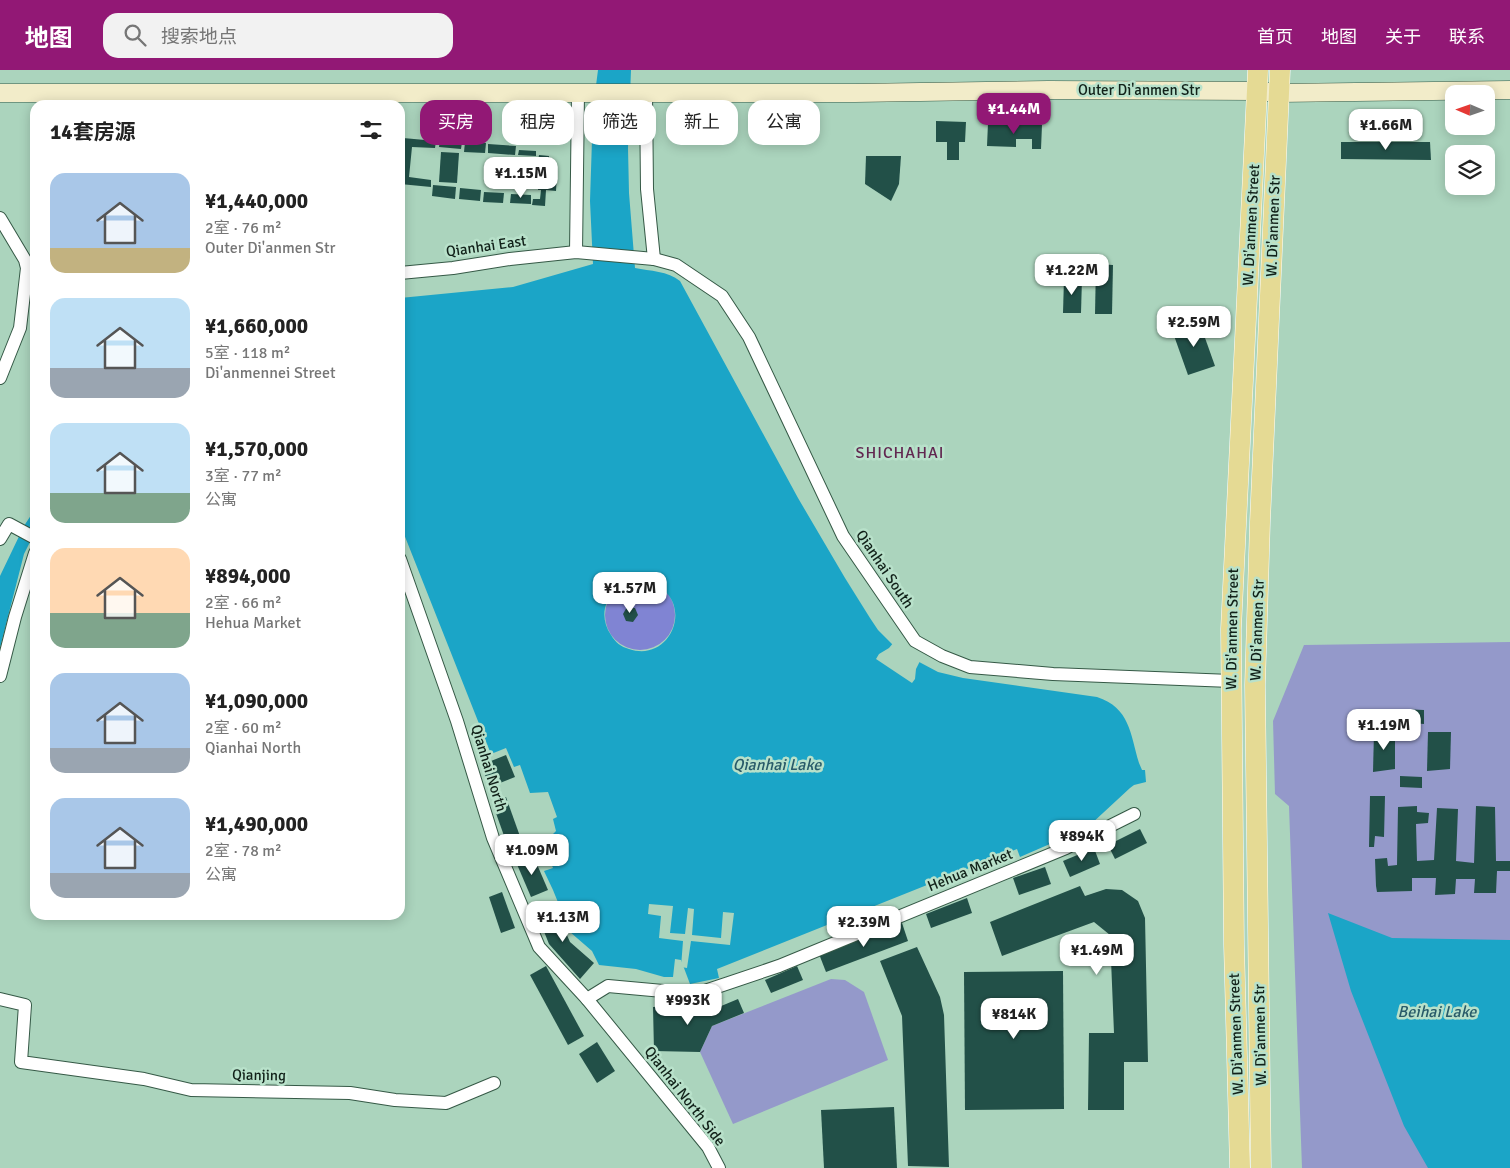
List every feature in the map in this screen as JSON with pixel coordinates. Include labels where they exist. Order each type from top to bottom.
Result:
[{"type":"main road","name":"W. Di'anmen Street","points":[[1240,1168],[1234,945],[1231,620],[1258,70]]},
{"type":"main road","name":"W. Di'anmen Str","points":[[1261,1168],[1255,685],[1260,522],[1280,70]]},
{"type":"main road","name":"Outer Di'anmen Str","points":[[0,94],[175,99],[380,99],[578,93],[865,93],[1048,90],[1258,91],[1279,93],[1510,90]]},
{"type":"street","points":[[576,252],[578,93]]},
{"type":"street","points":[[646,93],[647,189],[654,259]]},
{"type":"street","points":[[0,218],[25,260],[27,268],[20,328],[0,378]]},
{"type":"street","name":"Qianhai East","points":[[405,273],[453,268],[535,255],[576,252],[654,259]]},
{"type":"street","name":"Qianhai South","points":[[654,259],[676,265],[722,296],[749,337],[843,536],[915,641],[942,656],[970,666],[1053,674],[1231,681]]},
{"type":"street","points":[[0,539],[11,525],[30,535]]},
{"type":"street","points":[[0,676],[30,569]]},
{"type":"street","name":"Qianhai North","points":[[405,573],[457,721],[493,838],[509,878],[539,947],[587,999]]},
{"type":"street","name":"Hehua Market","points":[[587,999],[608,986],[696,994],[779,966],[1066,848],[1134,814]]},
{"type":"street","name":"Qianjing","points":[[0,999],[25,1005],[21,1062],[144,1078],[191,1090],[350,1092],[395,1100],[446,1103],[494,1083]]},
{"type":"street","name":"Qianhai North Side","points":[[587,999],[708,1146],[719,1168]]},
{"type":"shaded area","points":[[633,580],[647,580],[660,585],[670,595],[675,608],[675,622],[670,635],[660,645],[647,650],[633,650],[620,645],[610,635],[605,622],[605,608],[610,595],[620,585]]},
{"type":"shaded area","points":[[1510,642],[1510,1168],[1302,1168],[1289,806],[1275,794],[1273,721],[1304,645]]},
{"type":"shaded area","points":[[831,979],[845,980],[864,992],[888,1060],[733,1124],[700,1052],[712,1026]]},
{"type":"water","name":"Qianhai Lake","points":[[598,70],[631,70],[630,100],[594,100]]},
{"type":"water","name":"Qianhai Lake","points":[[592,145],[628,145],[629,193],[635,268],[664,273],[680,281],[798,498],[878,630],[906,655],[938,672],[963,678],[1097,697],[1108,702],[1116,708],[1127,723],[1139,763],[1142,770],[1145,770],[1146,782],[1130,788],[1090,825],[1082,830],[1020,857],[1017,849],[717,969],[719,978],[690,984],[681,960],[675,959],[673,977],[664,977],[636,969],[599,965],[592,951],[570,932],[544,871],[553,868],[544,845],[556,831],[553,819],[557,817],[548,792],[530,793],[520,765],[514,767],[506,748],[491,754],[405,537],[405,298],[513,287],[593,264],[590,201]],"holes":[[[640,580],[659,586],[670,597],[675,610],[674,624],[669,637],[659,646],[645,651],[629,649],[616,642],[606,625],[604,616],[605,607],[614,592],[630,582]]]},
{"type":"water","points":[[30,517],[30,542],[24,554],[0,648],[0,576]]},
{"type":"water","name":"Beihai Lake","points":[[1328,913],[1392,938],[1510,940],[1510,1168],[1428,1168],[1404,1126],[1351,991]]},
{"type":"pier","points":[[894,642],[920,661],[912,683],[876,659],[879,654],[889,648]]},
{"type":"pier","points":[[649,904],[673,906],[670,933],[685,934],[688,908],[694,909],[692,935],[721,938],[723,912],[734,913],[730,945],[691,941],[687,968],[681,967],[683,941],[659,938],[661,916],[648,914]]},
{"type":"building","points":[[936,121],[966,122],[965,142],[959,142],[959,160],[947,160],[947,142],[936,142]]},
{"type":"building","points":[[988,123],[1042,125],[1041,149],[1032,149],[1032,139],[1016,139],[1016,147],[987,146]]},
{"type":"building","points":[[405,138],[420,140],[420,145],[435,145],[435,148],[412,147],[409,177],[431,180],[431,187],[405,184]]},
{"type":"building","points":[[1341,142],[1430,142],[1431,160],[1341,159]]},
{"type":"building","points":[[439,145],[462,145],[461,149],[439,147]]},
{"type":"building","points":[[465,145],[486,145],[485,153],[464,152]]},
{"type":"building","points":[[488,145],[516,146],[515,155],[488,153]]},
{"type":"building","points":[[519,150],[536,151],[536,156],[518,155]]},
{"type":"building","points":[[441,152],[459,153],[457,183],[439,182]]},
{"type":"building","points":[[539,155],[549,156],[549,171],[543,171],[543,161],[538,161]]},
{"type":"building","points":[[866,156],[901,156],[899,184],[891,201],[865,184]]},
{"type":"building","points":[[489,158],[508,160],[506,186],[487,184]]},
{"type":"building","points":[[539,172],[557,173],[556,191],[546,190],[545,206],[532,205],[533,199],[540,199],[541,190],[538,190]]},
{"type":"building","points":[[433,185],[456,187],[455,199],[432,196]]},
{"type":"building","points":[[460,188],[481,190],[480,201],[459,199]]},
{"type":"building","points":[[484,192],[504,193],[503,203],[483,202]]},
{"type":"building","points":[[511,194],[531,195],[531,204],[510,203]]},
{"type":"building","points":[[1096,264],[1113,265],[1112,314],[1095,314]]},
{"type":"building","points":[[1064,278],[1082,278],[1081,313],[1063,313]]},
{"type":"building","points":[[1199,321],[1215,366],[1188,375],[1172,330]]},
{"type":"building","points":[[627,607],[635,608],[638,615],[633,622],[626,621],[623,614]]},
{"type":"building","points":[[1401,709],[1424,710],[1424,724],[1401,722]]},
{"type":"building","points":[[1395,731],[1395,769],[1373,772],[1374,732]]},
{"type":"building","points":[[1428,732],[1451,732],[1450,769],[1427,771]]},
{"type":"building","points":[[506,755],[515,777],[490,787],[481,765]]},
{"type":"building","points":[[1400,776],[1422,777],[1422,788],[1400,787]]},
{"type":"building","points":[[1370,796],[1385,796],[1384,837],[1375,836],[1374,847],[1369,847]]},
{"type":"building","points":[[506,797],[522,842],[508,847],[492,802]]},
{"type":"building","points":[[1417,806],[1417,812],[1429,813],[1428,823],[1416,824],[1417,861],[1434,860],[1437,808],[1458,809],[1456,861],[1474,863],[1476,806],[1495,807],[1496,861],[1510,861],[1510,871],[1497,871],[1496,893],[1474,893],[1475,879],[1456,879],[1455,894],[1435,895],[1436,878],[1412,878],[1412,891],[1377,892],[1375,859],[1387,858],[1388,866],[1397,865],[1398,807]]},
{"type":"building","points":[[1140,829],[1147,843],[1115,859],[1108,845]]},
{"type":"building","points":[[1094,848],[1100,864],[1070,877],[1063,861]]},
{"type":"building","points":[[533,855],[548,890],[531,897],[516,862]]},
{"type":"building","points":[[1045,867],[1051,884],[1019,895],[1013,878]]},
{"type":"building","points":[[1080,886],[1085,896],[1106,889],[1122,890],[1138,901],[1145,918],[1148,1062],[1124,1062],[1124,1110],[1088,1110],[1089,1033],[1114,1033],[1110,935],[1094,922],[1002,956],[990,922]]},
{"type":"building","points":[[502,892],[515,928],[501,933],[489,897]]},
{"type":"building","points":[[967,898],[972,913],[931,928],[926,914]]},
{"type":"building","points":[[554,906],[570,942],[594,963],[580,979],[549,944],[537,914]]},
{"type":"building","points":[[902,923],[908,941],[826,972],[819,954]]},
{"type":"building","points":[[917,947],[940,997],[944,1015],[949,1167],[908,1166],[902,1016],[880,961]]},
{"type":"building","points":[[546,966],[584,1036],[568,1045],[530,975]]},
{"type":"building","points":[[797,966],[803,980],[771,993],[765,980]]},
{"type":"building","points":[[1063,971],[1064,1109],[965,1110],[964,972]]},
{"type":"building","points":[[738,999],[744,1013],[712,1026],[700,1052],[654,1051],[653,1007],[687,1005],[687,1015],[702,1014]]},
{"type":"building","points":[[597,1042],[615,1071],[597,1083],[579,1054]]},
{"type":"building","points":[[894,1107],[897,1168],[824,1168],[821,1110]]},
{"type":"district","name":"SHICHAHAI","points":[[900,453]]}]
